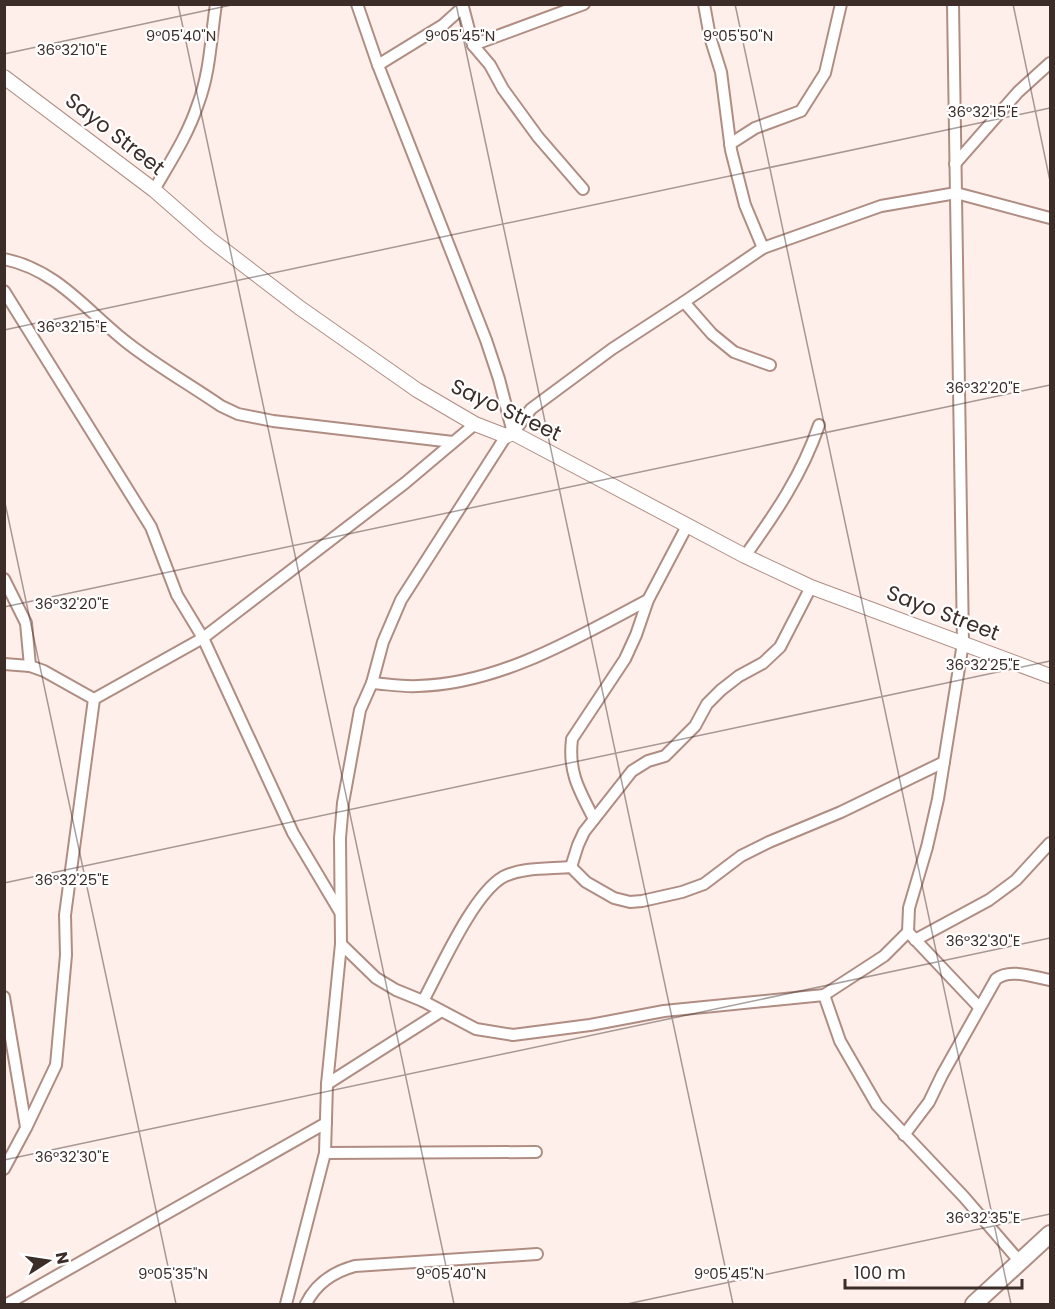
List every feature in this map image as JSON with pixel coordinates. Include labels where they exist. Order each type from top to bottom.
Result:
[{"type":"main road","points":[[974,1305],[1050,1234]]},
{"type":"street","points":[[154,190],[184,136],[199,103],[206,73],[216,4]]},
{"type":"street","points":[[357,4],[378,65],[486,340],[499,379],[510,434]]},
{"type":"street","points":[[473,45],[584,4]]},
{"type":"street","points":[[704,4],[710,37],[721,72],[730,144],[745,205],[763,248]]},
{"type":"street","points":[[730,144],[755,128],[801,111],[825,73],[841,4]]},
{"type":"street","points":[[953,4],[963,643],[944,762],[927,848],[909,908],[911,936],[979,1007]]},
{"type":"street","points":[[378,65],[443,25],[462,6],[473,45],[490,65],[503,89],[538,137],[583,189]]},
{"type":"street","points":[[955,164],[1018,92],[1050,63]]},
{"type":"street","name":"Sayo Street","points":[[4,77],[154,190],[210,239],[300,308],[417,390],[475,424],[510,434],[745,556],[811,587],[1050,676]]},
{"type":"street","points":[[286,1305],[325,1153],[327,1084],[341,944],[339,838],[360,710],[372,683],[383,642],[401,600],[510,434],[531,409],[612,349],[763,248],[881,207],[956,193],[1050,218]]},
{"type":"street","points":[[4,259],[39,270],[126,341],[221,406],[238,414],[273,421],[453,442]]},
{"type":"street","points":[[4,291],[151,526],[177,595],[203,638],[293,833],[341,915]]},
{"type":"street","points":[[684,302],[712,334],[734,352],[770,365]]},
{"type":"street","points":[[94,699],[203,638],[405,483],[475,424]]},
{"type":"street","points":[[745,556],[780,507],[803,467],[819,425]]},
{"type":"street","points":[[594,819],[577,787],[572,771],[570,754],[572,739],[625,659],[648,600],[687,526]]},
{"type":"street","points":[[4,579],[26,622],[30,666]]},
{"type":"street","points":[[572,867],[584,832],[632,771],[648,761],[665,756],[694,726],[707,705],[721,690],[739,676],[763,663],[780,647],[811,587]]},
{"type":"street","points":[[372,683],[419,686],[451,682],[502,670],[591,630],[648,600]]},
{"type":"street","points":[[4,664],[30,666],[44,671],[94,699]]},
{"type":"street","points":[[4,1168],[56,1065],[66,955],[65,915],[94,699]]},
{"type":"street","points":[[572,867],[586,882],[614,898],[630,902],[682,892],[704,884],[741,856],[769,842],[841,812],[944,762]]},
{"type":"street","points":[[341,944],[376,978],[396,990],[423,1001],[476,1029],[513,1035],[590,1025],[664,1011],[824,995],[911,936],[989,900],[1016,880],[1050,843]]},
{"type":"street","points":[[423,1001],[474,906],[502,878],[517,872],[572,867]]},
{"type":"street","points":[[904,1135],[929,1102],[996,979],[1009,973],[1050,980]]},
{"type":"street","points":[[824,995],[840,1041],[877,1106],[964,1197],[1021,1263]]},
{"type":"street","points":[[4,997],[26,1128]]},
{"type":"street","points":[[327,1084],[440,1012]]},
{"type":"street","points":[[7,1305],[326,1122]]},
{"type":"street","points":[[325,1153],[536,1152]]},
{"type":"street","points":[[306,1305],[316,1287],[326,1279],[355,1266],[537,1254]]}]
